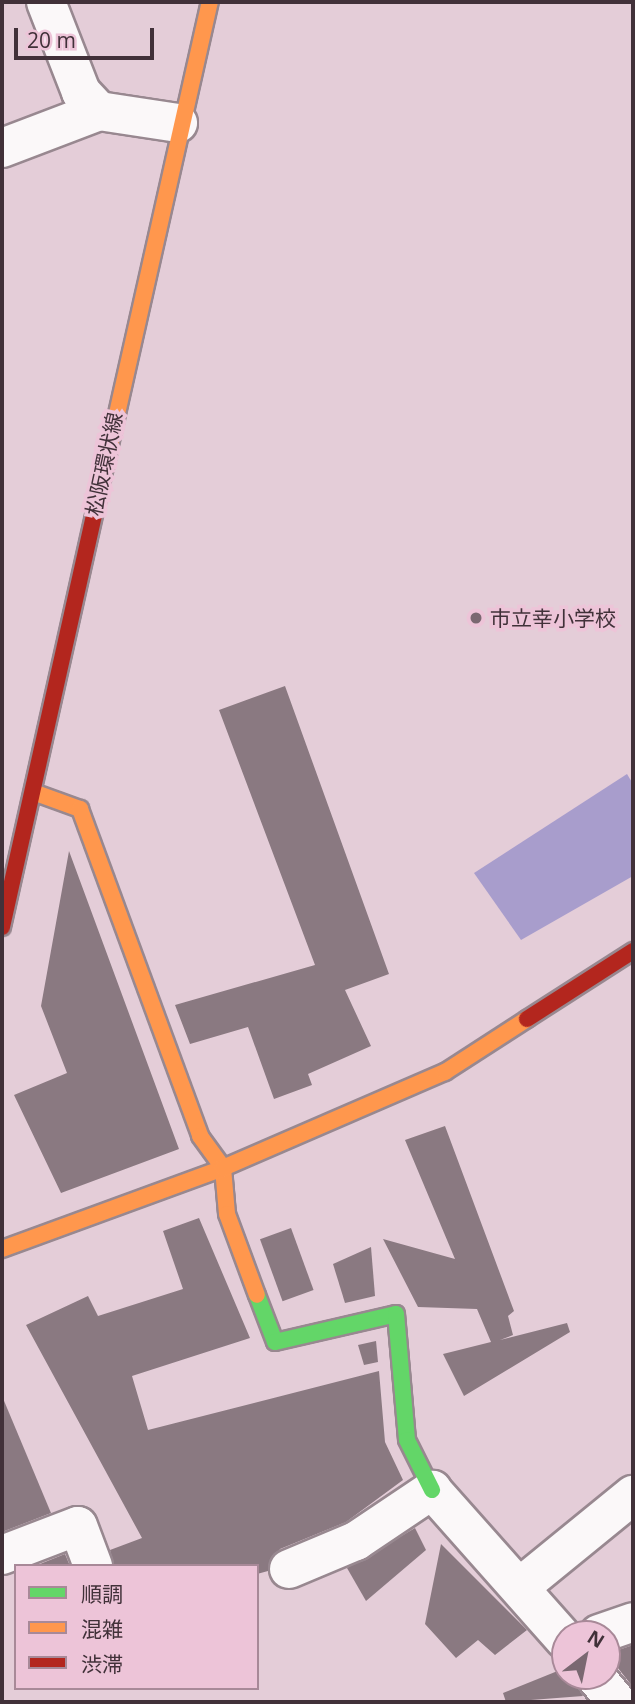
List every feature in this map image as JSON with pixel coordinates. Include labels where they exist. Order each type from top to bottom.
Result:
[{"type":"street","points":[[46,2],[81,92],[99,111]]},
{"type":"street","name":"松阪環状線","points":[[2,927],[178,123],[210,2]]},
{"type":"street","points":[[2,148],[99,111],[178,123]]},
{"type":"street","points":[[33,792],[80,809],[200,1136],[223,1168],[228,1214],[275,1342],[396,1314],[407,1440],[432,1490],[551,1624]]},
{"type":"street","points":[[2,1249],[223,1168],[445,1072],[633,951]]},
{"type":"street","points":[[289,1569],[356,1541],[432,1490]]},
{"type":"street","points":[[520,1587],[633,1495]]},
{"type":"street","points":[[2,1555],[78,1526],[92,1564]]},
{"type":"shaded area","points":[[627,774],[633,784],[633,876],[521,940],[474,873]]},
{"type":"building","points":[[285,686],[389,974],[345,990],[371,1046],[308,1074],[312,1085],[274,1099],[248,1027],[190,1044],[175,1005],[315,965],[219,710]]},
{"type":"building","points":[[69,851],[179,1149],[61,1193],[14,1095],[67,1073],[41,1006]]},
{"type":"building","points":[[445,1126],[514,1311],[508,1316],[513,1335],[500,1340],[567,1323],[570,1332],[464,1396],[443,1354],[491,1342],[477,1309],[418,1307],[383,1239],[455,1259],[405,1140]]},
{"type":"building","points":[[199,1218],[250,1338],[132,1376],[148,1430],[379,1371],[385,1442],[403,1480],[346,1522],[280,1549],[268,1571],[259,1573],[259,1564],[114,1564],[110,1550],[142,1538],[26,1325],[88,1296],[98,1316],[183,1289],[163,1231]]},
{"type":"building","points":[[291,1228],[314,1290],[283,1301],[260,1239]]},
{"type":"building","points":[[371,1247],[375,1296],[345,1303],[333,1264]]},
{"type":"building","points":[[376,1341],[378,1362],[364,1365],[358,1345]]},
{"type":"building","points":[[2,1396],[51,1513],[2,1532]]},
{"type":"building","points":[[415,1528],[426,1550],[366,1601],[347,1568]]},
{"type":"building","points":[[441,1544],[527,1630],[495,1655],[478,1640],[456,1658],[425,1624]]},
{"type":"building","points":[[65,1554],[69,1564],[40,1564]]},
{"type":"building","points":[[633,1645],[633,1686],[621,1672],[621,1649]]},
{"type":"building","points":[[551,1674],[551,1690],[579,1690],[583,1696],[506,1702],[503,1693]]},
{"type":"traffic: fast","points":[[257,1295],[275,1342],[396,1314],[407,1440],[432,1490]]},
{"type":"traffic: slow","points":[[105,467],[210,2]]},
{"type":"traffic: slow","points":[[33,792],[80,809],[200,1136],[223,1168],[227,1214],[257,1295]]},
{"type":"traffic: slow","points":[[2,1249],[223,1168],[445,1072],[527,1019]]},
{"type":"traffic: jam","points":[[2,927],[105,467]]},
{"type":"traffic: jam","points":[[527,1019],[633,951]]},
{"type":"place","name":"市立幸小学校","points":[[476,618]]}]
